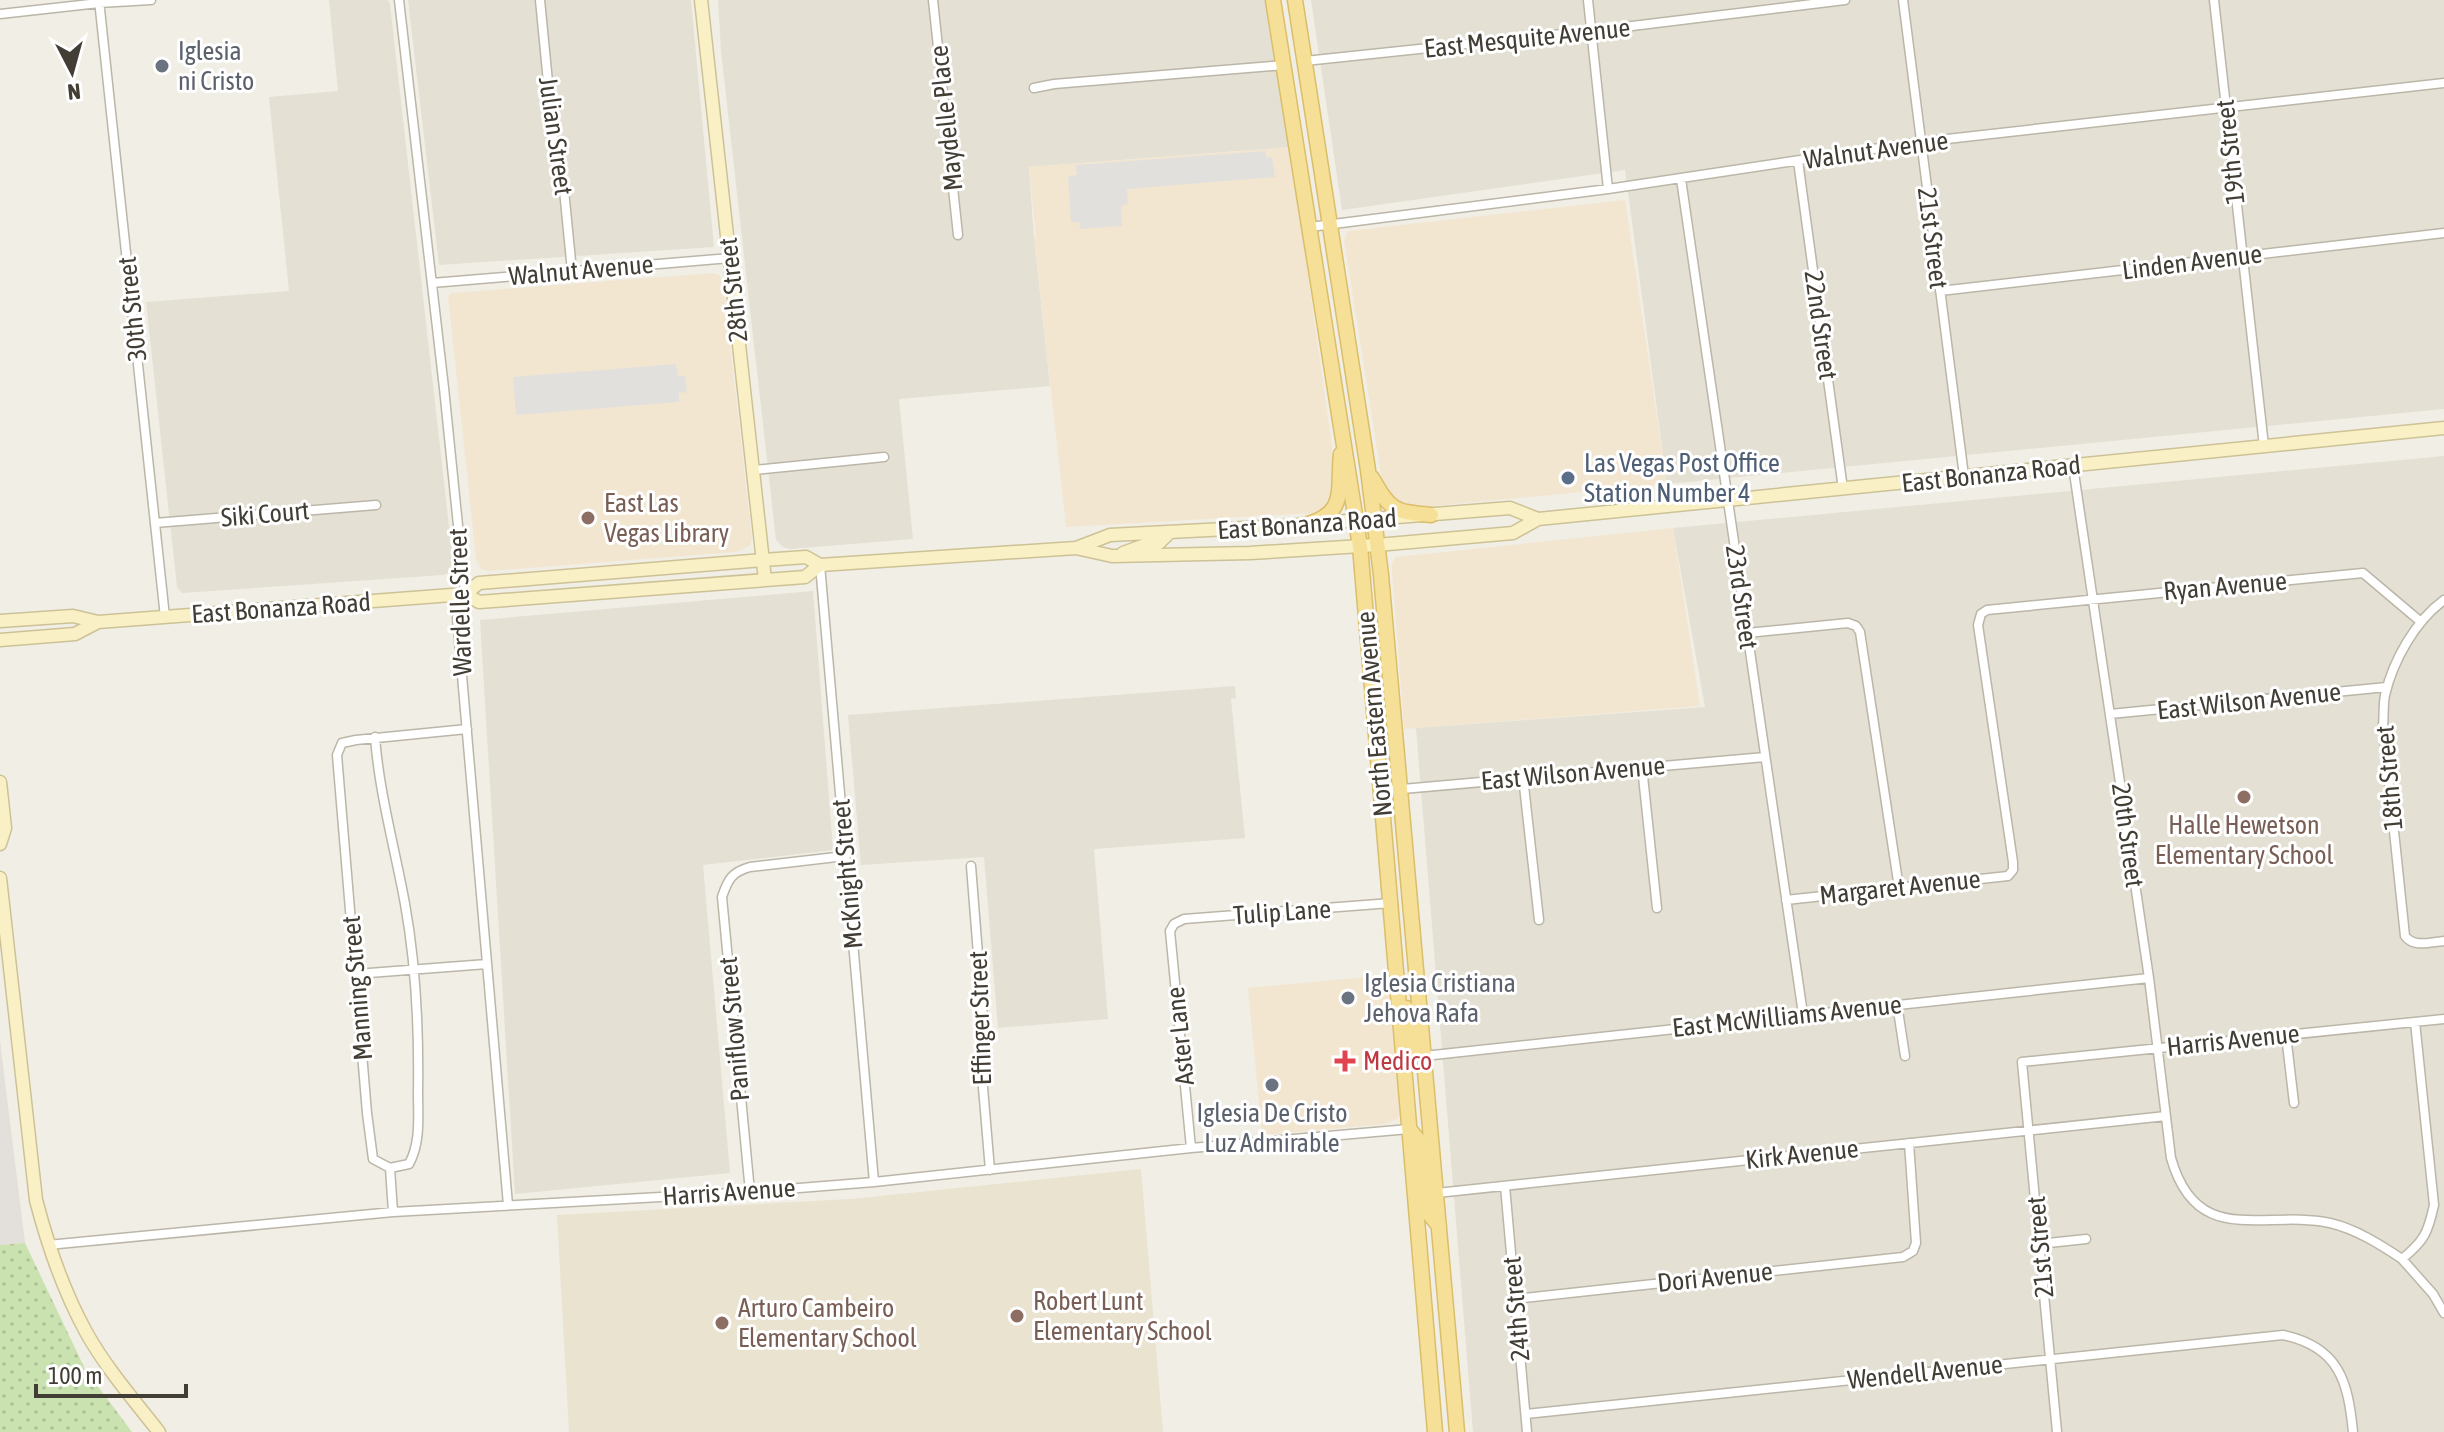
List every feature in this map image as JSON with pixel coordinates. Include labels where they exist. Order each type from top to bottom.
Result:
[{"type":"main road","name":"28th Street","points":[[701,0],[765,580]]},
{"type":"main road","name":"North Eastern Avenue","points":[[1273,0],[1360,546],[1435,1432]]},
{"type":"main road","name":"North Eastern Avenue","points":[[1295,0],[1377,545],[1457,1432]]},
{"type":"main road","points":[[1319,283],[1330,292],[1338,332],[1348,337]]},
{"type":"main road","name":"East Bonanza Road","points":[[0,621],[73,616],[98,622],[465,594],[479,583],[806,557],[820,565],[1076,548],[1112,556],[1250,553],[1377,545],[1513,533],[1538,519],[2444,428]]},
{"type":"main road","points":[[1304,525],[1324,519],[1337,505],[1343,437]]},
{"type":"main road","points":[[1368,470],[1383,498],[1392,507],[1406,513],[1431,515]]},
{"type":"main road","name":"East Bonanza Road","points":[[1076,548],[1110,535],[1304,525],[1510,508],[1538,519]]},
{"type":"main road","points":[[1112,556],[1159,543],[1170,532]]},
{"type":"main road","name":"East Bonanza Road","points":[[465,594],[479,602],[805,577],[820,565]]},
{"type":"main road","name":"East Bonanza Road","points":[[0,640],[75,634],[98,622]]},
{"type":"main road","points":[[0,782],[5,828],[0,844]]},
{"type":"main road","points":[[0,878],[36,1200],[48,1245],[87,1334],[119,1382],[159,1432]]},
{"type":"main road","points":[[1396,965],[1416,1051],[1424,1056]]},
{"type":"main road","points":[[1409,1129],[1420,1142],[1426,1210],[1440,1226]]},
{"type":"street","points":[[0,14],[99,1],[151,0]]},
{"type":"street","name":"Wardelle Street","points":[[399,0],[465,594],[457,618],[508,1205]]},
{"type":"street","name":"Julian Street","points":[[540,0],[556,164],[563,180],[572,271]]},
{"type":"street","name":"Maydelle Place","points":[[933,0],[958,235]]},
{"type":"street","points":[[1588,0],[1608,189]]},
{"type":"street","name":"East Mesquite Avenue","points":[[1305,61],[1845,0]]},
{"type":"street","name":"21st Street","points":[[1903,0],[1964,476]]},
{"type":"street","name":"19th Street","points":[[2214,0],[2264,446]]},
{"type":"street","name":"30th Street","points":[[99,1],[165,617]]},
{"type":"street","points":[[1034,88],[1284,65]]},
{"type":"street","name":"Walnut Avenue","points":[[1310,227],[1681,179],[1920,142],[2444,83]]},
{"type":"street","name":"22nd Street","points":[[1798,161],[1843,489]]},
{"type":"street","name":"23rd Street","points":[[1681,179],[1803,1014]]},
{"type":"street","name":"Linden Avenue","points":[[1940,291],[2444,233]]},
{"type":"street","name":"Walnut Avenue","points":[[432,283],[730,258]]},
{"type":"street","points":[[754,470],[884,457]]},
{"type":"street","name":"20th Street","points":[[2073,466],[2159,1048],[2171,1158],[2176,1175],[2193,1200],[2212,1215],[2234,1222],[2294,1219],[2331,1224],[2348,1229],[2402,1259]]},
{"type":"street","name":"Siki Court","points":[[155,523],[376,505]]},
{"type":"street","name":"McKnight Street","points":[[820,565],[874,1182]]},
{"type":"street","name":"Ryan Avenue","points":[[2013,870],[1978,625],[1981,614],[1987,610],[2363,573],[2421,622]]},
{"type":"street","points":[[2421,622],[2444,600]]},
{"type":"street","name":"18th Street","points":[[2421,622],[2397,660],[2387,687],[2383,726],[2405,936],[2409,942],[2416,944],[2444,941]]},
{"type":"street","points":[[1747,633],[1848,623],[1860,632],[1899,888]]},
{"type":"street","name":"East Wilson Avenue","points":[[2110,714],[2387,687]]},
{"type":"street","points":[[390,1168],[409,1164],[416,1151],[418,1076],[413,970],[406,908],[377,772],[375,737],[467,729]]},
{"type":"street","name":"Manning Street","points":[[375,737],[342,743],[337,755],[373,1159],[390,1168],[393,1212]]},
{"type":"street","name":"East Wilson Avenue","points":[[1380,791],[1765,757]]},
{"type":"street","points":[[1642,767],[1657,908]]},
{"type":"street","points":[[1523,777],[1539,920]]},
{"type":"street","name":"Paniflow Street","points":[[750,1192],[722,897],[728,879],[737,871],[845,856]]},
{"type":"street","name":"Effinger Street","points":[[971,866],[984,1030],[982,1076],[990,1170]]},
{"type":"street","name":"Margaret Avenue","points":[[1786,900],[2008,876],[2013,870]]},
{"type":"street","name":"Tulip Lane","points":[[1174,924],[1184,919],[1391,903]]},
{"type":"street","name":"Aster Lane","points":[[1174,924],[1170,931],[1173,975],[1191,1148]]},
{"type":"street","points":[[356,974],[487,964]]},
{"type":"street","name":"East McWilliams Avenue","points":[[1424,1056],[2149,978]]},
{"type":"street","points":[[1897,1004],[1905,1056]]},
{"type":"street","name":"Harris Avenue","points":[[2022,1062],[2444,1019]]},
{"type":"street","points":[[2415,1022],[2434,1205],[2419,1245],[2402,1259],[2433,1294],[2444,1313]]},
{"type":"street","points":[[2286,1035],[2294,1103]]},
{"type":"street","name":"21st Street","points":[[2022,1062],[2057,1432]]},
{"type":"street","name":"Kirk Avenue","points":[[1437,1193],[2166,1116]]},
{"type":"street","name":"Harris Avenue","points":[[48,1245],[393,1212],[874,1182],[1191,1148],[1409,1129]]},
{"type":"street","name":"Dori Avenue","points":[[1515,1299],[1903,1257],[1913,1251],[1916,1243],[1909,1143]]},
{"type":"street","name":"24th Street","points":[[1505,1186],[1527,1432]]},
{"type":"street","points":[[2039,1244],[2086,1239]]},
{"type":"street","name":"Wendell Avenue","points":[[1526,1414],[2283,1335],[2302,1339],[2329,1357],[2342,1376],[2349,1397],[2353,1432]]},
{"type":"shaded area","points":[[329,0],[388,0],[390,4],[452,569],[443,575],[182,593],[177,587],[146,302],[289,291],[269,97],[338,91]]},
{"type":"shaded area","points":[[408,0],[691,0],[714,247],[439,265]]},
{"type":"shaded area","points":[[718,0],[1265,0],[1290,147],[1029,167],[1050,386],[899,399],[913,539],[790,549],[776,540],[721,51]]},
{"type":"shaded area","points":[[1311,0],[2444,0],[2444,409],[1667,484],[1625,170],[1342,210]]},
{"type":"shaded area","points":[[1290,147],[1335,468],[1336,488],[1328,507],[1314,513],[1066,527],[1029,167]]},
{"type":"shaded area","points":[[1266,151],[1266,158],[1272,157],[1275,177],[1127,189],[1128,204],[1121,206],[1122,226],[1080,229],[1079,222],[1071,222],[1068,176],[1077,175],[1076,165]]},
{"type":"shaded area","points":[[1625,200],[1667,484],[1412,508],[1402,505],[1386,491],[1382,481],[1344,240],[1348,231]]},
{"type":"shaded area","points":[[712,273],[719,275],[723,281],[752,539],[750,546],[736,552],[488,571],[481,569],[476,559],[448,296],[452,293]]},
{"type":"shaded area","points":[[676,364],[678,376],[685,376],[687,392],[679,393],[679,402],[516,415],[513,377]]},
{"type":"shaded area","points":[[2444,456],[2444,1432],[1473,1432],[1416,728],[1705,707],[1673,528]]},
{"type":"shaded area","points":[[1673,528],[1700,706],[1404,729],[1392,571],[1396,557]]},
{"type":"shaded area","points":[[813,591],[833,850],[703,865],[730,1173],[515,1194],[480,620]]},
{"type":"shaded area","points":[[1235,686],[1236,698],[1231,699],[1245,838],[1094,849],[1108,1019],[998,1028],[984,857],[861,865],[848,715]]},
{"type":"shaded area","points":[[1387,975],[1400,1114],[1397,1119],[1386,1124],[1262,1135],[1248,988]]},
{"type":"shaded area","points":[[0,1041],[25,1243],[0,1245]]},
{"type":"shaded area","points":[[1141,1169],[1163,1432],[569,1432],[557,1215],[851,1199]]},
{"type":"green space","points":[[25,1243],[85,1369],[132,1432],[0,1432],[0,1245]]},
{"type":"place","name":"Iglesia ni Cristo","points":[[162,66]]},
{"type":"place","name":"Las Vegas Post Office Station Number 4","points":[[1568,478]]},
{"type":"place","name":"East Las Vegas Library","points":[[588,518]]},
{"type":"place","name":"Halle Hewetson Elementary School","points":[[2244,797]]},
{"type":"place","name":"Iglesia Cristiana Jehova Rafa","points":[[1348,998]]},
{"type":"place","name":"Medico","points":[[1345,1061]]},
{"type":"place","name":"Iglesia De Cristo Luz Admirable","points":[[1272,1085]]},
{"type":"place","name":"Robert Lunt Elementary School","points":[[1017,1316]]},
{"type":"place","name":"Arturo Cambeiro Elementary School","points":[[722,1323]]}]
